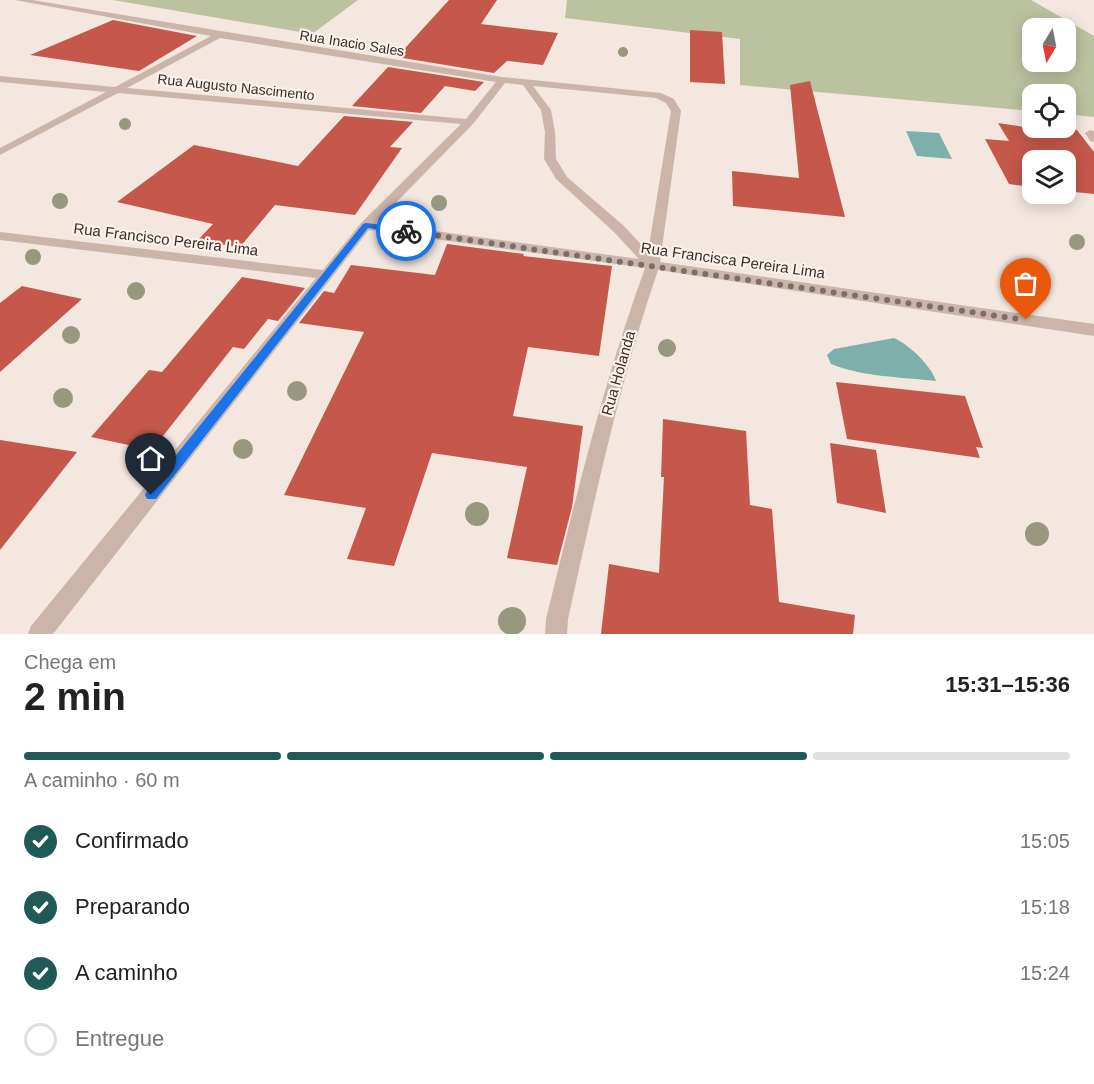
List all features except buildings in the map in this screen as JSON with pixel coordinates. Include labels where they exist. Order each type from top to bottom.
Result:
[{"type":"street","name":"Rua Inacio Sales","points":[[19,0],[219,35],[502,80],[657,95],[670,101],[676,111]]},
{"type":"street","points":[[0,152],[219,35]]},
{"type":"street","name":"Rua Augusto Nascimento","points":[[0,79],[469,122]]},
{"type":"street","points":[[39,634],[366,226],[469,122],[502,80]]},
{"type":"street","points":[[525,81],[546,110],[550,132],[550,159],[562,179],[619,229],[653,265]]},
{"type":"street","name":"Rua Holanda","points":[[556,634],[557,619],[603,423],[633,322],[653,265],[676,111]]},
{"type":"street","name":"Rua Francisca Pereira Lima","points":[[366,226],[653,265],[1094,330]]},
{"type":"street","name":"Rua Francisco Pereira Lima","points":[[0,236],[328,274]]},
{"type":"green space","points":[[113,0],[358,0],[312,34]]},
{"type":"green space","points":[[567,0],[1031,0],[1062,18],[1022,18],[1022,72],[1076,72],[1076,26],[1094,36],[1094,117],[1076,115],[1076,84],[1022,84],[1022,110],[740,85],[740,39],[565,18]]},
{"type":"water","points":[[906,131],[939,133],[952,159],[917,156]]},
{"type":"water","points":[[894,338],[918,356],[929,368],[936,381],[856,372],[831,364],[827,355],[834,349]]},
{"type":"way so far","points":[[406,231],[700,271],[1026,320]]},
{"type":"route","points":[[151,495],[366,226],[406,231]]}]
